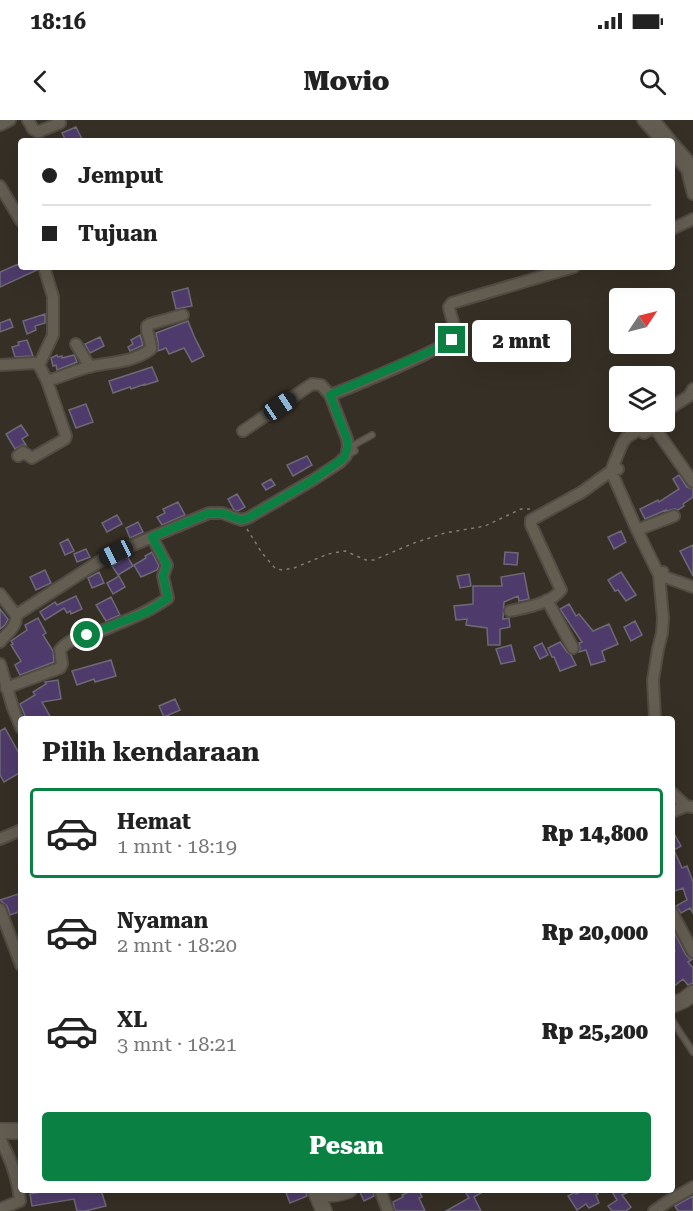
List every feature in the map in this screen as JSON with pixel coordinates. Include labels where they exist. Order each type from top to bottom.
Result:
[{"type":"main road","points":[[675,1004],[693,993]]},
{"type":"main road","points":[[0,1131],[18,1131]]},
{"type":"main road","points":[[318,1193],[324,1211]]},
{"type":"main road","points":[[332,1211],[344,1193]]},
{"type":"street","points":[[0,125],[10,120]]},
{"type":"street","points":[[28,120],[33,129],[38,132],[60,123]]},
{"type":"street","points":[[643,120],[659,138]]},
{"type":"street","points":[[654,120],[669,138]]},
{"type":"street","points":[[675,145],[693,168]]},
{"type":"street","points":[[675,156],[687,170],[693,194]]},
{"type":"street","points":[[0,186],[18,216]]},
{"type":"street","points":[[675,228],[693,219]]},
{"type":"street","points":[[39,365],[53,335],[53,297],[45,270]]},
{"type":"street","points":[[330,395],[452,340],[455,334],[448,307],[452,303],[564,270]]},
{"type":"street","points":[[47,381],[90,367],[131,358],[148,351],[152,344],[146,330],[147,326],[183,315]]},
{"type":"street","points":[[76,344],[90,367]]},
{"type":"street","points":[[0,365],[34,363],[39,365],[66,436],[65,440],[32,458],[23,452],[18,456]]},
{"type":"street","points":[[16,615],[100,561],[209,513],[222,513],[241,520],[248,518],[339,463],[346,456],[348,446],[330,395],[321,385],[312,384],[243,431]]},
{"type":"street","points":[[675,409],[693,389]]},
{"type":"street","points":[[675,407],[693,399]]},
{"type":"street","points":[[510,611],[530,607],[547,600],[561,590],[531,525],[531,520],[582,492],[615,470],[627,448],[644,432]]},
{"type":"street","points":[[658,432],[693,482]]},
{"type":"street","points":[[615,470],[620,477],[639,530],[661,573],[663,618],[653,680],[655,716]]},
{"type":"street","points":[[639,530],[674,516]]},
{"type":"street","points":[[6,688],[60,668],[62,664],[60,650],[70,640],[103,630],[147,612],[168,598],[163,576],[167,565],[152,537]]},
{"type":"street","points":[[661,573],[693,585]]},
{"type":"street","points":[[0,594],[16,615],[17,620],[0,642]]},
{"type":"street","points":[[547,600],[573,648]]},
{"type":"street","points":[[0,664],[18,722]]},
{"type":"street","points":[[675,795],[689,806]]},
{"type":"street","points":[[0,839],[18,831]]},
{"type":"street","points":[[0,909],[18,957]]},
{"type":"street","points":[[675,918],[693,952]]},
{"type":"street","points":[[0,1139],[18,1183]]},
{"type":"street","points":[[654,1211],[670,1206],[693,1186]]},
{"type":"street","points":[[381,1193],[388,1211]]},
{"type":"street","points":[[0,1209],[21,1206]]},
{"type":"lane","points":[[346,456],[355,451],[354,445],[372,435]]},
{"type":"lane","points":[[675,1025],[693,1052]]},
{"type":"path","points":[[241,520],[262,553],[275,568],[282,570],[294,568],[328,554],[345,551],[366,560],[374,560],[414,543],[445,533],[485,526],[520,509],[534,508]]},
{"type":"building","points":[[76,127],[82,138],[64,138],[62,133]]},
{"type":"building","points":[[18,264],[18,270],[37,270],[0,287],[0,272]]},
{"type":"building","points":[[188,288],[192,306],[176,309],[172,292]]},
{"type":"building","points":[[45,314],[45,323],[35,326],[36,330],[27,334],[23,321]]},
{"type":"building","points":[[10,319],[13,327],[0,332],[0,323]]},
{"type":"building","points":[[188,321],[204,356],[192,362],[184,348],[169,354],[166,348],[158,351],[156,333]]},
{"type":"building","points":[[140,335],[143,345],[130,351],[128,347],[133,344],[131,340]]},
{"type":"building","points":[[100,337],[104,346],[90,353],[85,344]]},
{"type":"building","points":[[27,340],[33,356],[15,357],[12,347],[19,345],[18,342]]},
{"type":"building","points":[[57,355],[62,358],[74,355],[77,362],[57,370],[51,358]]},
{"type":"building","points":[[152,367],[158,381],[113,393],[109,381]]},
{"type":"building","points":[[86,404],[93,422],[76,428],[69,410]]},
{"type":"building","points":[[21,425],[28,435],[22,439],[26,445],[15,449],[6,434]]},
{"type":"building","points":[[307,456],[312,465],[293,476],[287,465]]},
{"type":"building","points":[[679,475],[687,487],[693,489],[693,497],[678,510],[666,510],[645,519],[640,509],[658,500],[659,502],[679,489],[673,479]]},
{"type":"building","points":[[271,479],[275,485],[266,490],[262,484]]},
{"type":"building","points":[[237,494],[245,507],[238,511],[234,510],[228,499]]},
{"type":"building","points":[[178,502],[185,515],[162,525],[157,517],[165,513],[163,509]]},
{"type":"building","points":[[117,515],[122,524],[107,532],[102,523]]},
{"type":"building","points":[[138,522],[143,532],[130,538],[126,528]]},
{"type":"building","points":[[621,531],[626,542],[614,549],[608,537]]},
{"type":"building","points":[[68,539],[74,551],[65,555],[60,543]]},
{"type":"building","points":[[693,545],[693,576],[680,551]]},
{"type":"building","points":[[86,549],[90,557],[77,562],[74,554]]},
{"type":"building","points":[[152,552],[159,566],[157,570],[141,577],[134,565]]},
{"type":"building","points":[[505,552],[518,553],[517,565],[504,564]]},
{"type":"building","points":[[127,556],[133,566],[118,575],[112,566]]},
{"type":"building","points":[[45,570],[51,583],[36,590],[30,577]]},
{"type":"building","points":[[99,572],[104,583],[92,588],[88,578]]},
{"type":"building","points":[[621,572],[636,595],[626,601],[618,590],[615,591],[608,580]]},
{"type":"building","points":[[524,573],[529,599],[519,601],[518,596],[504,602],[503,619],[509,618],[510,627],[500,629],[500,645],[488,645],[487,628],[466,625],[467,619],[456,620],[454,606],[473,604],[473,586],[502,586],[501,577]]},
{"type":"building","points":[[469,574],[471,586],[460,588],[457,576]]},
{"type":"building","points":[[119,576],[125,587],[113,594],[107,583]]},
{"type":"building","points":[[76,596],[82,609],[71,614],[70,611],[67,613],[64,608],[45,620],[40,612],[55,602],[57,605]]},
{"type":"building","points":[[111,597],[120,615],[106,621],[96,605]]},
{"type":"building","points":[[569,604],[576,616],[579,614],[593,631],[609,624],[618,644],[602,651],[605,661],[591,665],[586,650],[579,652],[579,643],[582,642],[560,609]]},
{"type":"building","points":[[0,609],[8,619],[0,629]]},
{"type":"building","points":[[38,618],[46,633],[43,635],[53,651],[54,662],[20,675],[15,665],[21,661],[11,641],[27,630],[25,625]]},
{"type":"building","points":[[635,621],[642,635],[631,641],[624,627]]},
{"type":"building","points":[[560,642],[576,665],[560,671],[548,648]]},
{"type":"building","points":[[542,643],[548,655],[540,659],[534,647]]},
{"type":"building","points":[[511,645],[515,661],[501,664],[496,649]]},
{"type":"building","points":[[111,660],[116,676],[95,682],[94,679],[77,685],[72,671]]},
{"type":"building","points":[[58,680],[61,699],[42,702],[50,716],[25,716],[20,704],[35,695],[33,692],[46,684],[45,682]]},
{"type":"building","points":[[175,699],[180,710],[164,716],[159,706]]},
{"type":"building","points":[[5,728],[18,752],[18,774],[4,782],[0,775],[0,731]]},
{"type":"building","points":[[675,835],[681,846],[675,849]]},
{"type":"building","points":[[675,852],[682,868],[687,866],[693,882],[693,913],[690,908],[681,913],[676,906],[687,900],[683,888],[675,891]]},
{"type":"building","points":[[18,894],[18,912],[10,915],[7,906],[0,900]]},
{"type":"building","points":[[675,934],[686,955],[693,959],[688,962],[693,968],[693,983],[688,985],[683,979],[675,986]]},
{"type":"building","points":[[102,1193],[106,1206],[77,1211],[74,1199],[32,1206],[30,1194]]},
{"type":"building","points":[[286,1193],[306,1193],[307,1196],[290,1203]]},
{"type":"building","points":[[360,1193],[374,1193],[374,1196],[364,1201]]},
{"type":"building","points":[[420,1193],[422,1197],[419,1198],[425,1211],[395,1211],[393,1202],[403,1197],[402,1195]]},
{"type":"building","points":[[466,1193],[481,1193],[474,1197],[481,1211],[446,1211],[469,1198]]},
{"type":"building","points":[[597,1193],[599,1203],[589,1208],[586,1204],[577,1210],[568,1196]]},
{"type":"building","points":[[613,1193],[626,1193],[622,1195],[631,1207],[626,1211],[612,1211],[608,1206],[617,1200]]},
{"type":"building","points":[[693,1196],[693,1211],[678,1211],[675,1206]]},
{"type":"route","points":[[87,635],[147,612],[168,598],[163,576],[167,565],[152,537],[209,513],[222,513],[241,520],[248,518],[339,463],[346,456],[348,446],[330,395],[452,340]]}]
